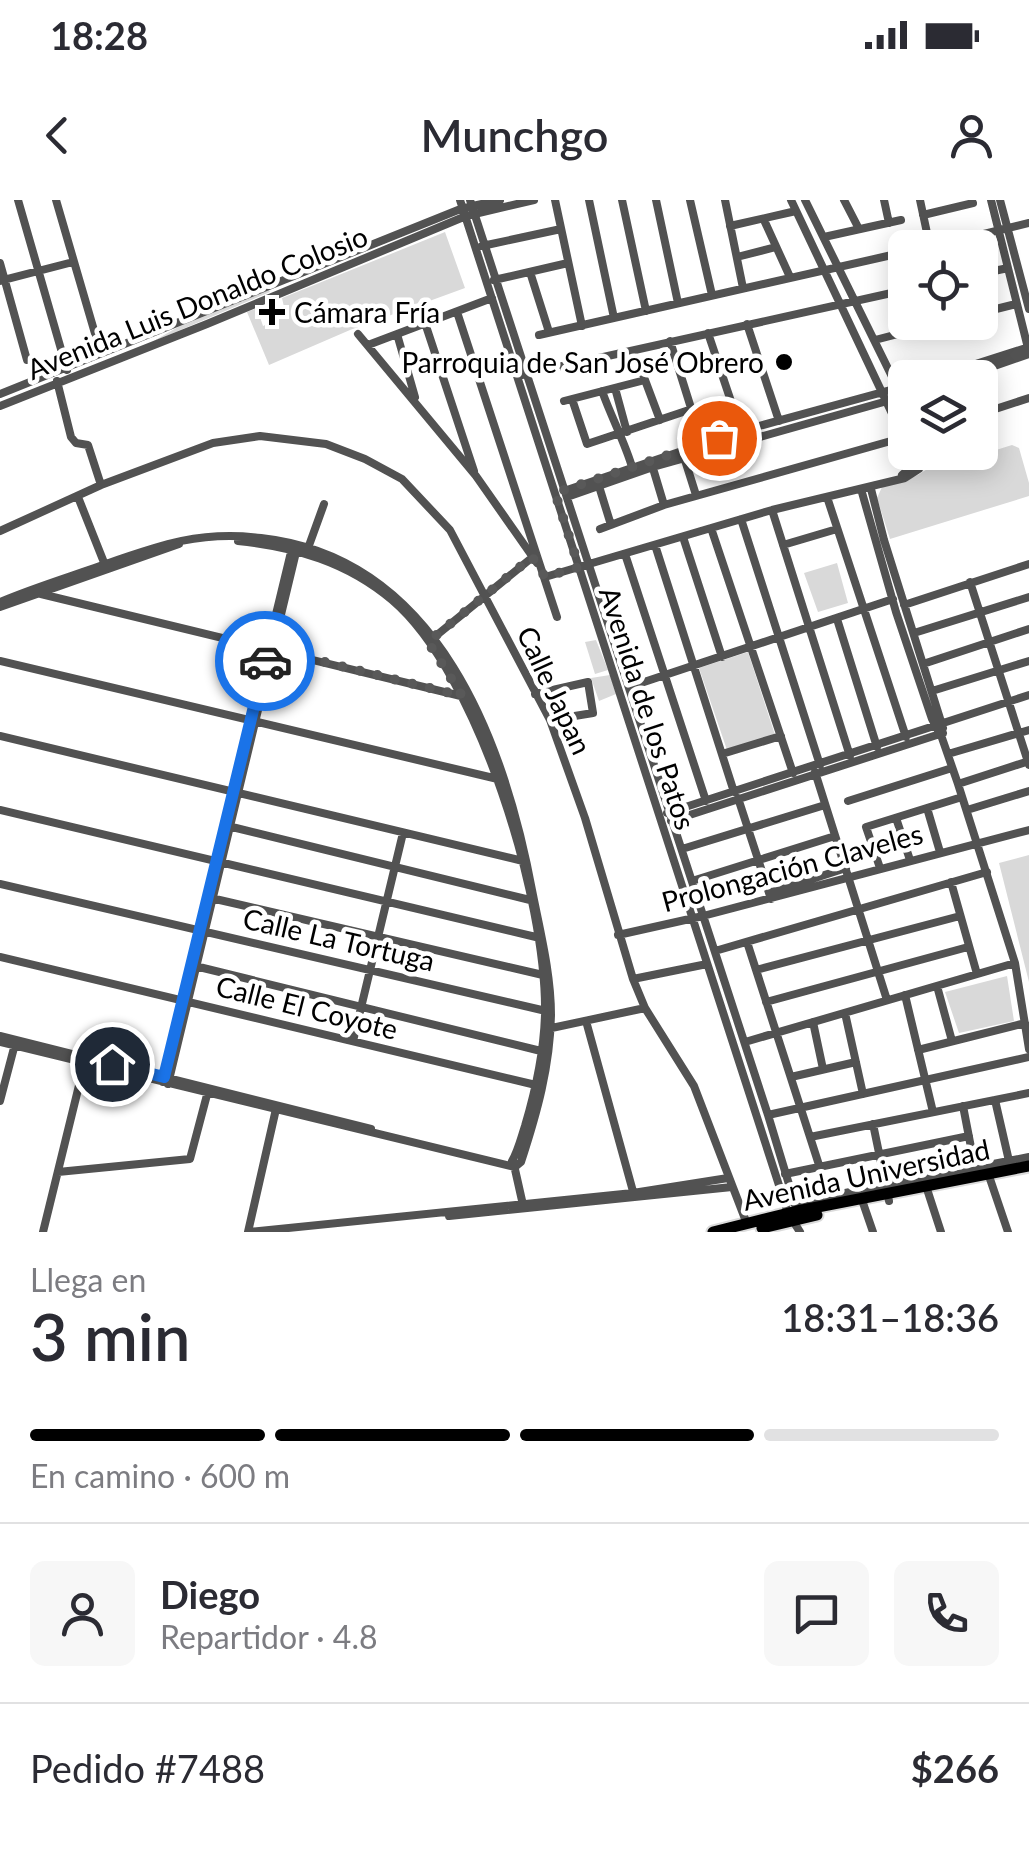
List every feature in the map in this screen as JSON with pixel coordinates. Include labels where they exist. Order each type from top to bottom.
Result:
[{"type":"main road","name":"Avenida Universidad","points":[[713,1232],[864,1203],[887,1194],[1029,1169]]},
{"type":"street","points":[[18,200],[69,379]]},
{"type":"street","points":[[56,200],[96,338]]},
{"type":"street","points":[[468,207],[500,200]]},
{"type":"street","points":[[468,207],[534,200]]},
{"type":"street","points":[[555,200],[582,326]]},
{"type":"street","points":[[588,200],[614,318]]},
{"type":"street","points":[[622,200],[646,311]]},
{"type":"street","points":[[656,200],[678,303]]},
{"type":"street","points":[[690,200],[712,295]]},
{"type":"street","points":[[725,200],[743,288]]},
{"type":"street","points":[[790,200],[832,269],[888,380]]},
{"type":"street","points":[[805,200],[824,237],[832,269],[848,303],[874,340],[888,375]]},
{"type":"street","points":[[844,200],[859,229]]},
{"type":"street","points":[[884,200],[889,223]]},
{"type":"street","points":[[920,200],[925,230]]},
{"type":"street","points":[[990,200],[1029,309]]},
{"type":"street","points":[[998,361],[1029,350],[1008,268],[1000,200]]},
{"type":"street","points":[[923,214],[958,203],[973,203]]},
{"type":"street","name":"Avenida de los Patos","points":[[468,207],[692,919],[795,1218]]},
{"type":"street","name":"Avenida Luis Donaldo Colosio","points":[[0,406],[56,378],[67,368],[468,207]]},
{"type":"street","name":"Avenida Luis Donaldo Colosio","points":[[0,394],[56,378],[69,379],[468,207]]},
{"type":"street","points":[[730,226],[796,211]]},
{"type":"street","points":[[764,220],[790,277]]},
{"type":"street","points":[[824,237],[901,220]]},
{"type":"street","points":[[998,231],[1029,223]]},
{"type":"street","points":[[481,247],[561,229]]},
{"type":"street","points":[[738,257],[776,247]]},
{"type":"street","points":[[530,272],[544,334],[888,256]]},
{"type":"street","points":[[2,280],[74,262]]},
{"type":"street","points":[[0,263],[26,360]]},
{"type":"street","points":[[492,281],[568,263]]},
{"type":"street","points":[[998,270],[1008,268]]},
{"type":"street","name":"Avenida de los Patos","points":[[492,281],[492,298],[522,375]]},
{"type":"street","points":[[522,375],[888,294]]},
{"type":"street","points":[[368,345],[492,298]]},
{"type":"street","points":[[998,308],[1016,304]]},
{"type":"street","points":[[457,312],[534,556]]},
{"type":"street","points":[[425,323],[476,476]]},
{"type":"street","points":[[747,324],[779,421]]},
{"type":"street","points":[[358,334],[476,476],[534,556],[557,617]]},
{"type":"street","points":[[397,334],[417,403]]},
{"type":"street","points":[[708,334],[740,431]]},
{"type":"street","points":[[874,340],[888,336]]},
{"type":"street","points":[[670,341],[702,443]]},
{"type":"street","points":[[660,420],[643,376],[568,400],[586,444],[620,438],[628,430],[660,420],[692,409]]},
{"type":"street","points":[[56,378],[71,438],[88,445],[101,485]]},
{"type":"street","points":[[615,388],[628,430]]},
{"type":"street","points":[[602,391],[632,470]]},
{"type":"street","points":[[561,495],[720,442],[888,397]]},
{"type":"street","points":[[998,408],[1029,398]]},
{"type":"street","points":[[683,454],[702,443],[720,442],[740,431],[806,419]]},
{"type":"street","name":"Calle Japan","points":[[0,532],[79,500],[101,485],[213,443],[260,436],[326,444],[402,479],[450,530],[550,720],[633,979],[645,1008],[694,1086],[745,1228]]},
{"type":"street","points":[[600,530],[664,505],[888,444]]},
{"type":"street","points":[[683,454],[696,496]]},
{"type":"street","points":[[651,464],[664,505]]},
{"type":"street","points":[[545,577],[772,510],[861,489],[907,470]]},
{"type":"street","points":[[861,489],[915,474],[917,470]]},
{"type":"street","points":[[598,482],[611,525]]},
{"type":"street","points":[[768,1115],[1029,1053],[1015,963],[948,754],[892,599],[872,488]]},
{"type":"street","points":[[861,489],[914,633],[940,731]]},
{"type":"street","points":[[827,497],[906,737]]},
{"type":"street","points":[[79,500],[104,564]]},
{"type":"street","points":[[166,1080],[270,649],[299,548],[324,504]]},
{"type":"street","points":[[772,510],[850,756]]},
{"type":"street","points":[[741,519],[887,1000]]},
{"type":"street","points":[[712,528],[793,773]]},
{"type":"street","points":[[783,546],[837,529]]},
{"type":"street","points":[[0,604],[28,590],[104,564],[180,542],[228,534],[299,548],[342,565],[373,582],[431,639],[466,697],[502,780],[540,938],[547,1029],[541,1087],[514,1164],[523,1206]]},
{"type":"street","points":[[683,536],[722,657]]},
{"type":"street","points":[[655,545],[770,896],[846,868]]},
{"type":"street","points":[[625,554],[706,801]]},
{"type":"street","points":[[431,639],[534,556]]},
{"type":"street","points":[[0,604],[38,594],[104,564]]},
{"type":"street","points":[[904,605],[1029,564]]},
{"type":"street","name":"Avenida de los Patos","points":[[584,566],[629,687],[723,975],[768,1115],[795,1218]]},
{"type":"street","points":[[958,784],[1029,762],[970,582]]},
{"type":"street","points":[[28,590],[466,697]]},
{"type":"street","points":[[914,633],[1029,596]]},
{"type":"street","points":[[629,687],[892,599]]},
{"type":"street","points":[[836,619],[877,747]]},
{"type":"street","points":[[924,664],[1029,628]]},
{"type":"street","points":[[0,661],[502,780]]},
{"type":"street","points":[[932,692],[1029,661]]},
{"type":"street","points":[[535,694],[588,682],[593,713],[550,720]]},
{"type":"street","points":[[660,820],[940,731],[1029,695]]},
{"type":"street","points":[[948,754],[1029,730]]},
{"type":"street","points":[[671,816],[706,801],[736,795],[906,737],[940,731]]},
{"type":"street","points":[[0,736],[524,861]]},
{"type":"street","points":[[722,754],[780,736]]},
{"type":"street","points":[[848,801],[952,768]]},
{"type":"street","points":[[966,810],[1029,791]]},
{"type":"street","points":[[880,868],[866,827],[962,797]]},
{"type":"street","points":[[682,850],[826,804]]},
{"type":"street","points":[[926,808],[940,852]]},
{"type":"street","points":[[0,810],[540,938]]},
{"type":"street","points":[[896,818],[910,860]]},
{"type":"street","points":[[227,826],[532,900]]},
{"type":"street","name":"Prolongación Claveles","points":[[618,935],[1029,830]]},
{"type":"street","points":[[354,1041],[403,832]]},
{"type":"street","points":[[692,881],[835,836]]},
{"type":"street","points":[[715,951],[987,872]]},
{"type":"street","points":[[951,882],[977,974]]},
{"type":"street","name":"Calle La Tortuga","points":[[0,884],[548,1012]]},
{"type":"street","points":[[209,897],[545,975]]},
{"type":"street","points":[[756,970],[960,916]]},
{"type":"street","points":[[747,942],[820,1168]]},
{"type":"street","points":[[766,1002],[968,948]]},
{"type":"street","name":"Calle El Coyote","points":[[0,957],[541,1087]]},
{"type":"street","points":[[744,1042],[1015,963]]},
{"type":"street","points":[[633,979],[707,964]]},
{"type":"street","points":[[193,966],[545,1052]]},
{"type":"street","points":[[712,979],[723,975]]},
{"type":"street","points":[[937,986],[952,1041]]},
{"type":"street","points":[[906,995],[933,1112]]},
{"type":"street","points":[[547,1029],[645,1008]]},
{"type":"street","points":[[845,1012],[863,1094]]},
{"type":"street","points":[[586,1021],[634,1196]]},
{"type":"street","points":[[813,1022],[823,1069]]},
{"type":"street","points":[[918,1050],[1025,1023]]},
{"type":"street","points":[[0,1039],[514,1164]]},
{"type":"street","points":[[0,1101],[15,1042]]},
{"type":"street","points":[[43,1232],[85,1060]]},
{"type":"street","points":[[791,1077],[856,1062]]},
{"type":"street","points":[[58,1172],[190,1158],[208,1091]]},
{"type":"street","points":[[810,1137],[1029,1093]]},
{"type":"street","points":[[995,1100],[1009,1161]]},
{"type":"street","points":[[963,1106],[976,1168]]},
{"type":"street","points":[[277,1107],[249,1232],[358,1226]]},
{"type":"street","points":[[872,1124],[887,1194]]},
{"type":"street","points":[[784,1174],[969,1136]]},
{"type":"street","points":[[795,1218],[1029,1157]]},
{"type":"street","points":[[990,1176],[1008,1232]]},
{"type":"street","points":[[296,1232],[730,1182]]},
{"type":"street","points":[[927,1189],[941,1232]]},
{"type":"street","points":[[864,1203],[873,1232]]},
{"type":"shaded area","points":[[445,232],[465,288],[269,365],[247,312],[257,308],[263,326],[286,316],[282,298]]},
{"type":"shaded area","points":[[270,292],[152,342],[178,327]]},
{"type":"shaded area","points":[[1012,445],[1019,448],[1029,496],[890,539],[877,498],[882,487],[926,470],[998,470],[998,449]]},
{"type":"shaded area","points":[[837,563],[848,603],[818,612],[804,573]]},
{"type":"shaded area","points":[[596,640],[608,670],[595,674],[585,642]]},
{"type":"shaded area","points":[[748,652],[775,735],[727,750],[699,668]]},
{"type":"shaded area","points":[[610,675],[616,694],[599,701],[591,678]]},
{"type":"shaded area","points":[[1029,855],[1029,982],[999,863]]},
{"type":"shaded area","points":[[1007,976],[1014,1021],[959,1033],[945,992]]},
{"type":"way so far","points":[[265,661],[268,648],[462,696],[428,642],[532,557],[545,577],[579,567],[555,493],[719,438]]},
{"type":"place","name":"Cámara Fría","points":[[272,312]]},
{"type":"place","name":"Parroquia de San José Obrero","points":[[784,362]]},
{"type":"route","points":[[112,1064],[164,1077],[265,661]]}]
